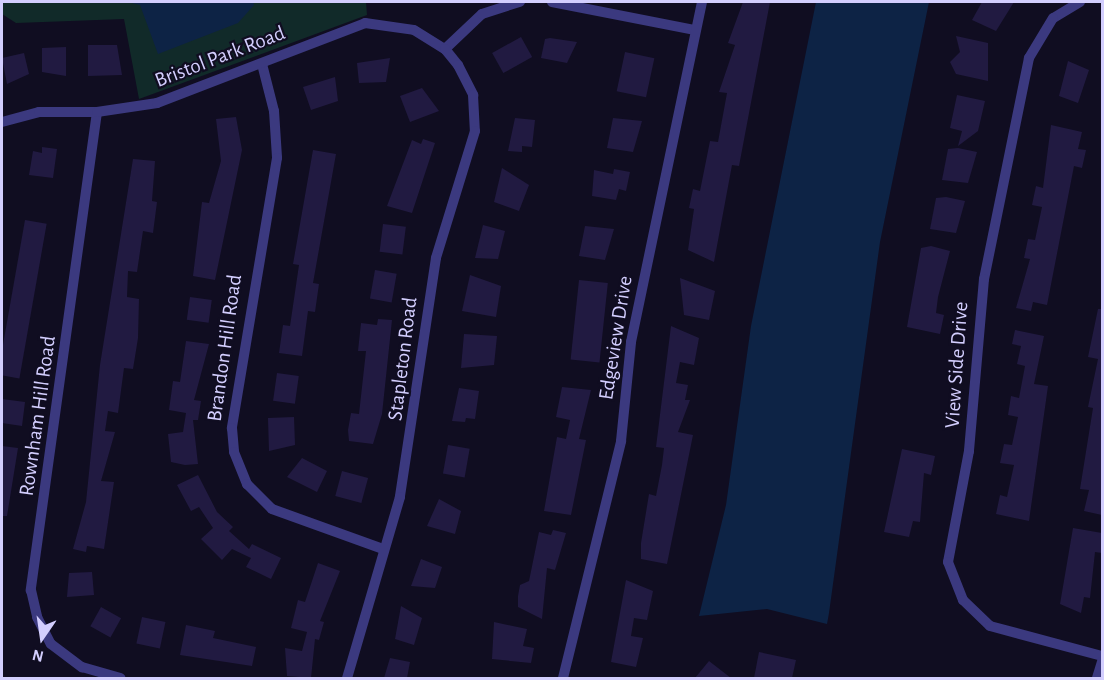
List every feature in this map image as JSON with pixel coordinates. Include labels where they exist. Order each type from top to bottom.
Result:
[{"type":"street","points":[[445,49],[482,14],[520,2]]},
{"type":"street","points":[[552,2],[695,30]]},
{"type":"street","name":"Edgeview Drive","points":[[563,678],[621,441],[631,342],[702,2]]},
{"type":"street","name":"View Side Drive","points":[[1080,2],[1053,18],[1029,58],[984,279],[969,451],[948,562],[963,600],[990,626],[1102,656]]},
{"type":"street","name":"Bristol Park Road","points":[[2,122],[39,112],[97,112],[157,103],[365,23],[414,30],[445,49]]},
{"type":"street","name":"Stapleton Road","points":[[347,678],[415,424],[436,258],[475,131],[472,95],[445,49]]},
{"type":"street","name":"Brandon Hill Road","points":[[262,64],[274,111],[276,158],[233,419],[234,452],[247,484],[272,509],[383,549]]},
{"type":"street","name":"Rownham Hill Road","points":[[97,112],[31,590],[37,617],[51,644],[82,667],[120,678]]},
{"type":"street","points":[[1097,678],[1102,662]]},
{"type":"green space","points":[[2,2],[366,2],[367,15],[139,99],[124,19],[16,23],[2,14]]},
{"type":"water","points":[[128,2],[253,2],[254,5],[238,23],[158,54],[140,5]]},
{"type":"water","points":[[816,2],[929,2],[880,242],[827,624],[767,609],[699,616],[726,505],[751,326]]},
{"type":"building","points":[[743,2],[770,2],[739,166],[732,165],[714,262],[688,250],[694,209],[689,208],[693,189],[700,191],[710,141],[718,142],[727,93],[719,92],[735,45],[728,43]]},
{"type":"building","points":[[982,2],[1014,2],[996,31],[972,20]]},
{"type":"building","points":[[956,36],[988,43],[988,81],[956,74],[950,62],[960,52]]},
{"type":"building","points":[[521,37],[532,57],[503,73],[492,53]]},
{"type":"building","points":[[545,39],[577,42],[567,63],[541,58]]},
{"type":"building","points":[[88,45],[117,45],[122,75],[88,76]]},
{"type":"building","points":[[66,47],[66,76],[42,72],[42,48]]},
{"type":"building","points":[[625,52],[654,58],[646,97],[617,91]]},
{"type":"building","points":[[24,53],[29,74],[7,84],[2,58]]},
{"type":"building","points":[[390,58],[386,82],[359,83],[357,63]]},
{"type":"building","points":[[1068,61],[1089,70],[1078,103],[1059,96]]},
{"type":"building","points":[[335,77],[338,101],[311,110],[303,87]]},
{"type":"building","points":[[422,88],[439,111],[410,122],[400,96]]},
{"type":"building","points":[[957,95],[985,101],[978,131],[958,146],[962,131],[950,128]]},
{"type":"building","points":[[236,117],[242,150],[215,280],[193,276],[202,202],[209,203],[221,161],[216,119]]},
{"type":"building","points":[[515,118],[535,120],[532,147],[522,146],[522,152],[508,151]]},
{"type":"building","points":[[613,118],[642,121],[633,152],[607,148]]},
{"type":"building","points":[[1051,125],[1082,132],[1078,149],[1086,150],[1082,168],[1074,166],[1047,305],[1033,302],[1031,311],[1016,308],[1030,259],[1024,258],[1028,239],[1035,240],[1042,207],[1032,205],[1036,186],[1043,188]]},
{"type":"building","points":[[423,139],[435,143],[412,213],[387,206],[412,140],[421,144]]},
{"type":"building","points":[[42,147],[57,149],[53,178],[29,175],[33,151],[42,153]]},
{"type":"building","points":[[958,148],[977,152],[968,183],[942,180],[948,149]]},
{"type":"building","points":[[313,150],[336,154],[313,283],[319,284],[315,312],[308,311],[302,356],[279,353],[283,325],[290,326],[299,265],[293,264]]},
{"type":"building","points":[[133,159],[155,161],[152,201],[157,202],[153,233],[143,231],[137,272],[128,271],[127,297],[139,299],[138,338],[133,369],[124,368],[118,413],[108,411],[105,431],[115,432],[101,481],[114,482],[104,549],[87,546],[86,552],[73,549],[86,502],[100,365]]},
{"type":"building","points":[[502,168],[529,185],[519,211],[494,202]]},
{"type":"building","points":[[614,169],[630,172],[626,191],[619,189],[616,200],[592,196],[594,170],[613,174]]},
{"type":"building","points":[[946,197],[965,201],[956,233],[930,229],[936,198]]},
{"type":"building","points":[[25,220],[47,224],[19,378],[2,375],[2,350]]},
{"type":"building","points":[[383,224],[406,227],[402,255],[380,252]]},
{"type":"building","points":[[483,225],[505,231],[498,259],[475,258]]},
{"type":"building","points":[[585,226],[614,229],[605,260],[579,256]]},
{"type":"building","points":[[931,246],[950,251],[936,313],[944,315],[940,334],[907,327],[921,248]]},
{"type":"building","points":[[375,270],[397,274],[392,302],[370,299]]},
{"type":"building","points":[[470,275],[501,286],[496,317],[462,311]]},
{"type":"building","points":[[680,278],[715,291],[709,320],[684,315]]},
{"type":"building","points":[[579,280],[608,283],[599,363],[571,360]]},
{"type":"building","points":[[190,297],[212,300],[209,323],[187,320]]},
{"type":"building","points":[[1098,309],[1102,309],[1102,515],[1084,511],[1089,490],[1080,489],[1093,408],[1088,407],[1098,359],[1088,357]]},
{"type":"building","points":[[378,319],[392,320],[382,414],[373,444],[349,441],[351,413],[359,414],[366,351],[358,351],[361,323],[377,325]]},
{"type":"building","points":[[671,326],[699,338],[694,365],[680,362],[676,383],[688,385],[685,400],[690,400],[678,432],[693,435],[667,564],[641,559],[641,543],[649,494],[656,496],[662,465],[664,448],[656,447]]},
{"type":"building","points":[[1015,330],[1044,336],[1034,384],[1048,386],[1029,521],[996,514],[1000,495],[1007,497],[1014,465],[1000,463],[1004,444],[1012,445],[1018,417],[1008,415],[1011,396],[1019,398],[1025,366],[1017,364],[1021,346],[1012,344]]},
{"type":"building","points":[[464,334],[497,336],[494,365],[461,368]]},
{"type":"building","points":[[186,341],[209,344],[194,400],[201,401],[198,420],[193,420],[198,464],[185,465],[171,462],[168,434],[183,432],[186,413],[169,410],[173,381],[180,382]]},
{"type":"building","points":[[277,373],[299,376],[295,404],[273,401]]},
{"type":"building","points":[[562,387],[591,390],[579,439],[586,440],[571,515],[544,511],[557,437],[566,439],[570,420],[556,417]]},
{"type":"building","points":[[459,388],[479,391],[475,419],[466,418],[465,422],[452,421]]},
{"type":"building","points":[[2,399],[25,402],[22,426],[2,423]]},
{"type":"building","points":[[294,417],[295,445],[269,451],[268,418]]},
{"type":"building","points":[[448,445],[470,449],[465,477],[443,474]]},
{"type":"building","points":[[2,446],[18,448],[7,516],[2,516]]},
{"type":"building","points":[[902,449],[935,456],[931,475],[924,473],[920,522],[913,521],[909,537],[884,532]]},
{"type":"building","points":[[302,458],[327,471],[317,492],[287,477]]},
{"type":"building","points":[[342,471],[368,478],[361,503],[335,496]]},
{"type":"building","points":[[198,475],[217,512],[233,527],[229,531],[249,549],[252,544],[281,558],[271,579],[246,567],[251,558],[232,549],[222,560],[201,539],[213,528],[199,507],[191,511],[177,485]]},
{"type":"building","points":[[439,499],[461,511],[455,534],[427,526]]},
{"type":"building","points":[[1073,528],[1102,533],[1102,553],[1095,552],[1090,598],[1084,597],[1081,613],[1060,604]]},
{"type":"building","points":[[553,530],[566,533],[555,570],[547,568],[542,619],[518,607],[518,596],[520,585],[529,581],[539,532],[551,535]]},
{"type":"building","points":[[421,559],[442,567],[435,588],[411,586]]},
{"type":"building","points":[[318,563],[340,571],[320,621],[324,622],[319,640],[315,639],[311,678],[287,676],[285,648],[302,651],[307,632],[291,628],[298,600],[305,602]]},
{"type":"building","points":[[92,572],[94,595],[67,597],[69,573]]},
{"type":"building","points":[[626,580],[653,591],[647,620],[634,618],[631,636],[643,638],[636,667],[611,662]]},
{"type":"building","points":[[401,606],[422,618],[414,645],[395,639]]},
{"type":"building","points":[[101,607],[121,618],[110,637],[90,626]]},
{"type":"building","points":[[142,617],[165,622],[160,648],[136,643]]},
{"type":"building","points":[[494,622],[527,629],[523,646],[534,648],[531,663],[492,659]]},
{"type":"building","points":[[186,625],[215,631],[213,638],[256,647],[252,666],[180,655]]},
{"type":"building","points":[[759,652],[796,660],[792,678],[754,678]]},
{"type":"building","points":[[390,658],[410,662],[407,678],[384,678]]},
{"type":"building","points":[[709,661],[731,678],[695,678]]}]
